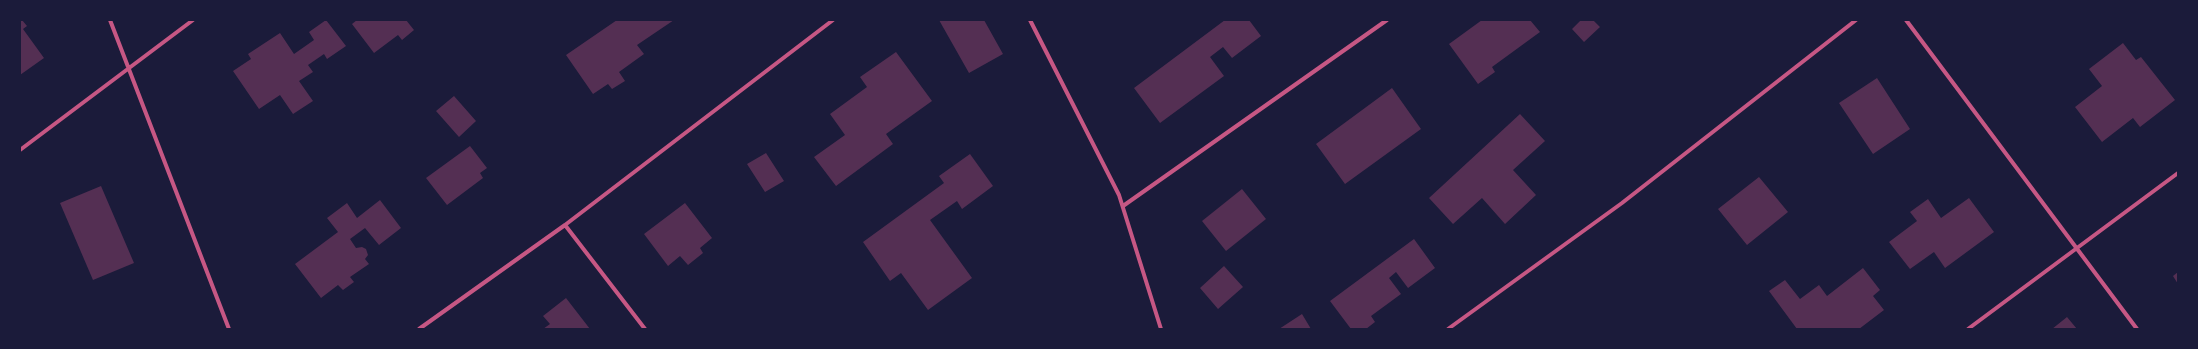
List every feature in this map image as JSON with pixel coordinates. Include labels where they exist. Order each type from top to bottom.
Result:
[{"type":"street","points":[[110,20],[229,329]]},
{"type":"street","points":[[20,150],[193,20]]},
{"type":"street","points":[[419,329],[565,225],[833,20]]},
{"type":"street","points":[[1030,20],[1119,195],[1161,329]]},
{"type":"street","points":[[1123,206],[1387,20]]},
{"type":"street","points":[[1448,329],[1622,203],[1856,20]]},
{"type":"street","points":[[1906,20],[2137,329]]},
{"type":"street","points":[[1968,329],[2178,173]]},
{"type":"street","points":[[565,225],[645,329]]},
{"type":"building","points":[[20,20],[22,20],[27,26],[23,29],[44,58],[20,75]]},
{"type":"building","points":[[326,20],[346,46],[327,59],[324,54],[308,65],[313,72],[299,81],[313,101],[293,114],[280,95],[259,109],[233,71],[251,59],[248,54],[280,33],[294,54],[314,40],[309,32]]},
{"type":"building","points":[[357,20],[406,20],[414,30],[402,40],[398,35],[374,53],[352,24]]},
{"type":"building","points":[[617,20],[674,20],[637,45],[644,54],[619,72],[625,81],[612,89],[608,84],[593,94],[566,55]]},
{"type":"building","points":[[939,20],[984,20],[1003,54],[969,73]]},
{"type":"building","points":[[1225,20],[1249,20],[1261,36],[1232,58],[1223,47],[1210,57],[1224,76],[1160,123],[1134,88]]},
{"type":"building","points":[[1482,20],[1530,20],[1540,32],[1492,67],[1495,72],[1478,84],[1449,44]]},
{"type":"building","points":[[1581,20],[1593,20],[1600,27],[1584,42],[1572,29]]},
{"type":"building","points":[[2123,43],[2136,60],[2141,57],[2175,100],[2140,127],[2133,118],[2102,142],[2075,107],[2102,86],[2089,69]]},
{"type":"building","points":[[896,52],[932,101],[886,134],[893,144],[836,186],[814,157],[845,135],[830,114],[867,87],[860,77]]},
{"type":"building","points":[[1877,78],[1910,129],[1873,154],[1839,103]]},
{"type":"building","points":[[1392,88],[1421,129],[1345,184],[1316,144]]},
{"type":"building","points":[[454,96],[476,121],[459,137],[436,111]]},
{"type":"building","points":[[1520,114],[1545,141],[1513,170],[1536,195],[1505,224],[1482,198],[1453,224],[1429,198]]},
{"type":"building","points":[[470,146],[487,168],[480,173],[483,178],[447,205],[426,178]]},
{"type":"building","points":[[766,153],[784,181],[765,192],[747,164]]},
{"type":"building","points":[[970,154],[993,186],[962,209],[957,201],[930,220],[972,278],[928,310],[901,273],[890,281],[863,242],[944,183],[939,176]]},
{"type":"building","points":[[1759,177],[1788,212],[1747,245],[1718,209]]},
{"type":"building","points":[[101,186],[134,263],[93,280],[60,203]]},
{"type":"building","points":[[1242,189],[1266,219],[1226,251],[1202,221]]},
{"type":"building","points":[[1969,198],[1994,232],[1945,268],[1934,252],[1910,269],[1889,242],[1917,221],[1910,212],[1928,199],[1941,218]]},
{"type":"building","points":[[380,200],[401,228],[379,245],[365,228],[350,239],[356,248],[362,247],[366,249],[368,255],[365,259],[369,264],[350,277],[354,282],[343,290],[338,285],[321,298],[295,264],[338,232],[327,218],[347,203],[357,218]]},
{"type":"building","points":[[685,203],[712,238],[700,248],[703,253],[688,265],[680,256],[668,266],[644,234]]},
{"type":"building","points":[[1414,239],[1435,268],[1408,288],[1396,272],[1389,278],[1401,294],[1371,316],[1375,322],[1366,329],[1351,329],[1330,301]]},
{"type":"building","points":[[1224,266],[1243,287],[1218,309],[1200,288]]},
{"type":"building","points":[[1863,268],[1880,290],[1873,296],[1884,310],[1859,329],[1797,329],[1769,291],[1785,280],[1800,299],[1819,285],[1827,296]]},
{"type":"building","points":[[2178,272],[2178,284],[2173,276]]},
{"type":"building","points":[[566,298],[590,329],[543,329],[550,324],[543,316]]},
{"type":"building","points":[[1302,314],[1311,329],[1279,329]]},
{"type":"building","points":[[2067,317],[2077,329],[2052,329]]}]
